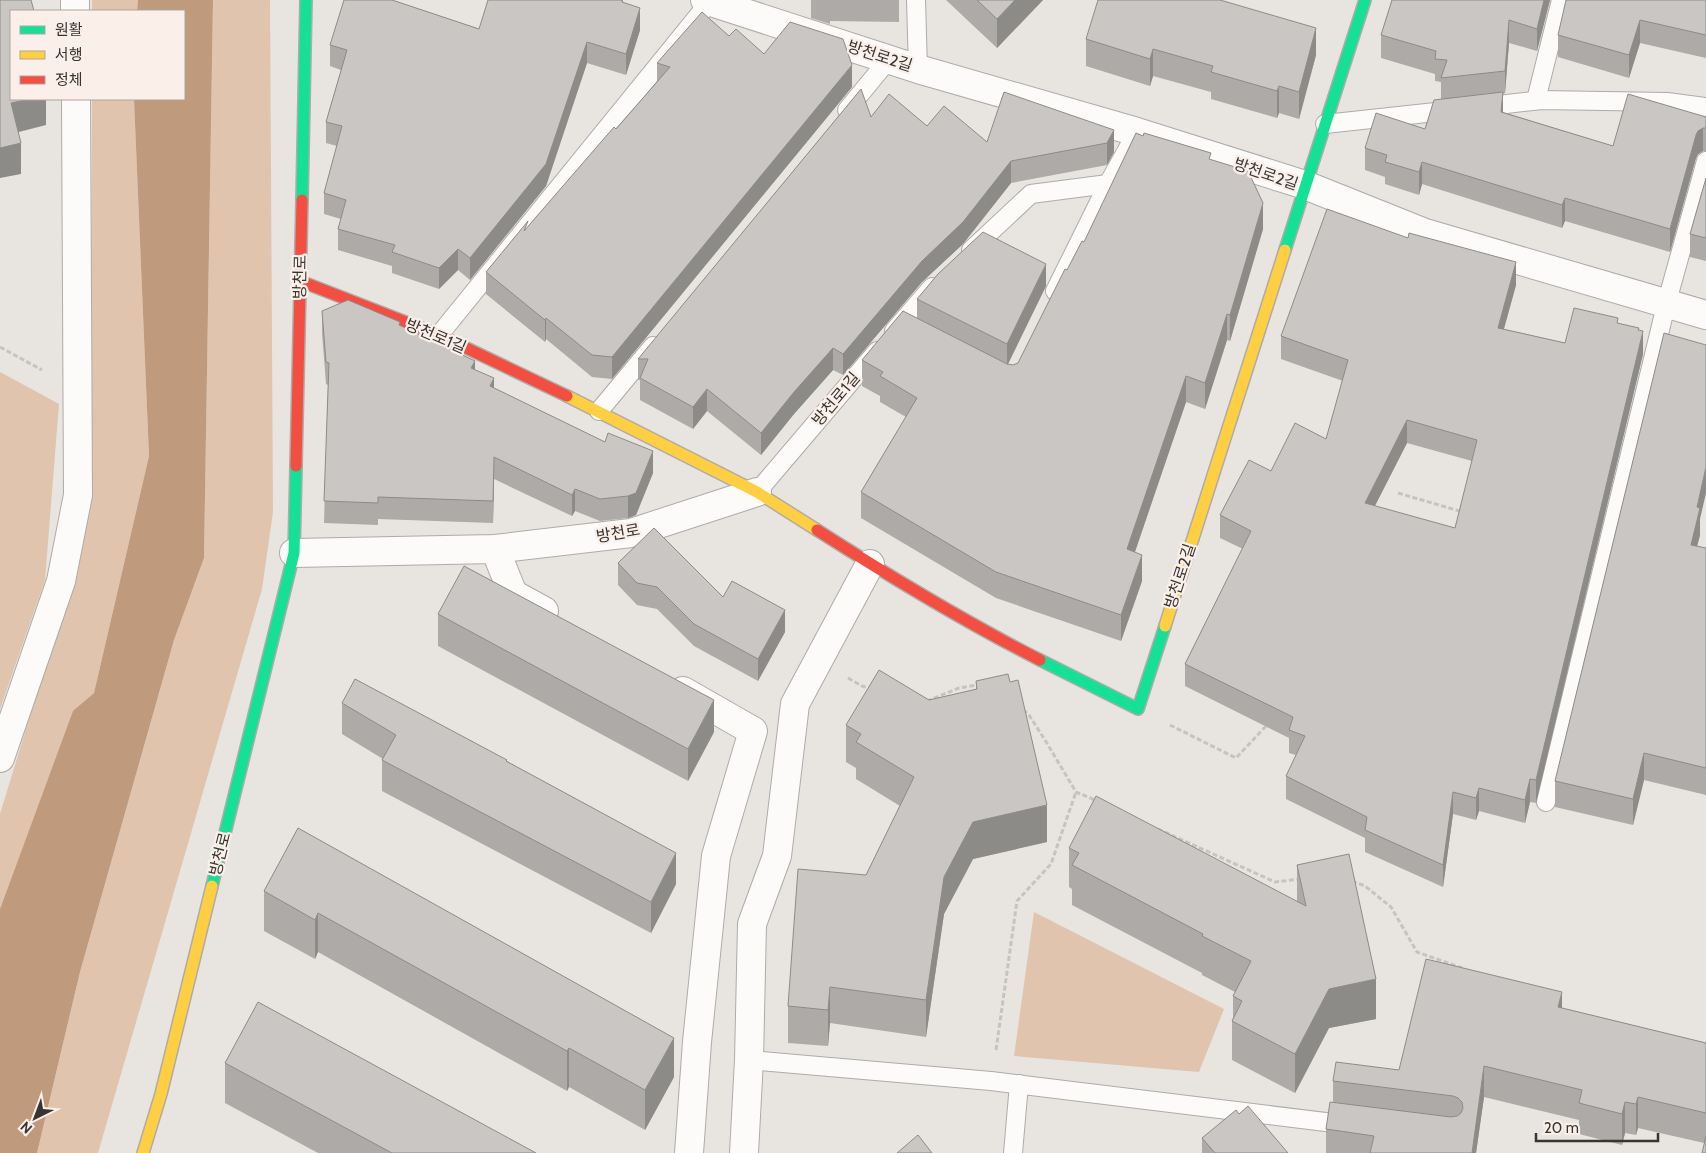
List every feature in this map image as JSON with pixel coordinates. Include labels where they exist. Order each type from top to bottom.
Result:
[{"type":"street","name":"방천로","points":[[144,1153],[161,1094],[294,553],[306,0]]},
{"type":"street","name":"방천로2길","points":[[709,0],[918,69],[1137,132],[1305,185],[1138,709]]},
{"type":"street","points":[[1365,0],[1305,185],[1425,233],[1706,316]]},
{"type":"street","points":[[0,758],[61,580],[78,495],[76,100]]},
{"type":"street","name":"방천로1길","points":[[300,281],[439,335],[599,411],[757,492],[870,564],[992,636],[1138,709]]},
{"type":"street","name":"방천로","points":[[294,553],[495,549],[631,533],[757,492]]},
{"type":"street","points":[[495,549],[513,594],[565,623]]},
{"type":"street","points":[[744,1153],[749,1060],[752,924],[777,856],[795,704],[870,564]]},
{"type":"street","points":[[659,677],[753,731],[716,856],[697,1042],[689,1153]]},
{"type":"lane","points":[[439,335],[709,0]]},
{"type":"lane","points":[[916,0],[918,69]]},
{"type":"lane","points":[[1536,100],[1561,0]]},
{"type":"lane","points":[[839,120],[889,59]]},
{"type":"lane","points":[[1324,124],[1536,100],[1667,102],[1706,106]]},
{"type":"lane","points":[[1048,307],[1108,184],[1137,132]]},
{"type":"lane","points":[[1546,802],[1666,304],[1706,161]]},
{"type":"lane","points":[[959,262],[1030,194],[1108,184]]},
{"type":"lane","name":"방천로1길","points":[[757,492],[908,327],[930,288],[945,275]]},
{"type":"lane","points":[[599,411],[662,334]]},
{"type":"lane","points":[[749,1060],[1019,1084],[1363,1127]]},
{"type":"lane","points":[[1013,1153],[1019,1084]]},
{"type":"path","points":[[0,347],[78,389]]},
{"type":"path","points":[[1398,493],[1464,512]]},
{"type":"path","points":[[818,661],[862,686],[880,691]]},
{"type":"path","points":[[925,702],[958,688],[984,684]]},
{"type":"path","points":[[1023,709],[1045,740],[1076,792],[1103,804]]},
{"type":"path","points":[[1138,709],[1236,758],[1268,724]]},
{"type":"path","points":[[991,1081],[1018,901],[1051,864],[1076,792]]},
{"type":"path","points":[[1157,829],[1275,882],[1302,879]]},
{"type":"path","points":[[1347,879],[1364,886],[1390,907],[1418,952],[1464,969]]},
{"type":"shaded area","points":[[92,0],[138,0],[137,10],[92,10]]},
{"type":"shaded area","points":[[138,0],[213,0],[204,558],[174,640],[80,972],[37,1153],[0,1153],[0,909],[73,711],[94,693],[149,456],[134,100],[185,100],[185,10],[137,10]]},
{"type":"shaded area","points":[[213,0],[270,0],[273,512],[262,589],[98,1153],[37,1153],[80,972],[174,640],[204,558]]},
{"type":"shaded area","points":[[92,100],[134,100],[149,456],[94,693],[73,712],[0,909],[0,814],[83,543],[91,457]]},
{"type":"shaded area","points":[[0,372],[59,404],[45,580],[0,709]]},
{"type":"shaded area","points":[[1034,912],[1224,1009],[1199,1072],[1014,1056]]},
{"type":"building","points":[[0,0],[31,0],[34,10],[10,10],[10,100],[24,100],[11,103],[21,143],[0,148]]},
{"type":"building","points":[[344,0],[392,0],[479,29],[488,0],[622,0],[622,2],[640,8],[626,54],[587,42],[546,164],[470,258],[458,249],[439,268],[392,252],[395,245],[338,229],[346,200],[324,193],[342,126],[326,122],[347,50],[330,45]]},
{"type":"building","points":[[977,0],[1015,0],[997,19]]},
{"type":"building","points":[[1098,0],[1220,0],[1316,28],[1299,92],[1279,86],[1277,91],[1211,72],[1213,66],[1153,49],[1150,59],[1086,39]]},
{"type":"building","points":[[1392,0],[1544,0],[1537,29],[1509,20],[1505,71],[1441,78],[1447,60],[1435,59],[1436,51],[1381,35]]},
{"type":"building","points":[[1566,0],[1706,0],[1706,35],[1640,20],[1629,55],[1558,35]]},
{"type":"building","points":[[702,12],[729,36],[736,29],[764,54],[790,22],[843,39],[852,65],[612,357],[592,355],[486,272],[528,221],[524,231],[614,127],[616,129],[670,67],[657,63]]},
{"type":"building","points":[[861,89],[871,117],[889,94],[927,126],[944,106],[987,142],[1004,92],[1114,130],[1107,143],[1011,161],[963,222],[922,261],[843,354],[833,348],[761,433],[707,389],[693,407],[640,378],[648,359],[638,359]]},
{"type":"building","points":[[1503,92],[1501,112],[1613,146],[1628,94],[1706,117],[1706,128],[1698,131],[1696,135],[1670,229],[1565,198],[1562,205],[1422,162],[1419,172],[1385,162],[1387,155],[1365,148],[1376,113],[1425,129],[1434,100]]},
{"type":"building","points":[[1136,133],[1143,136],[1144,133],[1211,153],[1209,159],[1248,171],[1263,203],[1230,315],[1227,314],[1205,383],[1186,376],[1127,549],[1142,555],[1121,615],[996,572],[861,492],[917,398],[880,376],[883,372],[862,360],[903,311],[1007,364],[1013,365],[1018,363],[1065,269],[1067,270],[1082,241],[1084,242]]},
{"type":"building","points":[[1706,178],[1706,238],[1690,234]]},
{"type":"building","points":[[1327,209],[1408,238],[1409,233],[1516,262],[1498,328],[1565,343],[1574,308],[1618,318],[1617,323],[1639,328],[1638,330],[1643,331],[1536,780],[1530,779],[1525,800],[1479,788],[1476,798],[1453,792],[1443,865],[1365,830],[1367,817],[1286,776],[1305,736],[1289,730],[1293,717],[1185,664],[1251,531],[1220,515],[1249,460],[1271,471],[1295,423],[1326,439],[1348,360],[1281,336]],"holes":[[[1407,420],[1477,440],[1455,528],[1365,503]]]},
{"type":"building","points":[[983,232],[1046,264],[1007,344],[917,299],[938,274]]},
{"type":"building","points":[[348,300],[400,322],[399,325],[475,361],[471,368],[494,378],[490,386],[605,442],[608,433],[653,451],[636,493],[628,496],[600,499],[575,489],[572,495],[494,457],[493,501],[378,497],[378,503],[324,501],[329,363],[326,362],[322,311]]},
{"type":"building","points":[[1664,333],[1706,345],[1706,467],[1697,507],[1700,508],[1691,545],[1706,548],[1706,768],[1644,753],[1633,799],[1555,781]]},
{"type":"building","points":[[654,528],[723,597],[732,581],[785,610],[758,659],[694,624],[657,587],[637,583],[618,563]]},
{"type":"building","points":[[464,566],[714,700],[688,749],[438,614]]},
{"type":"building","points":[[879,670],[929,700],[977,689],[976,681],[1008,674],[1010,682],[1018,680],[1047,805],[973,822],[944,877],[926,1000],[830,987],[828,1010],[788,1006],[798,869],[866,875],[914,777],[856,742],[861,734],[846,725]]},
{"type":"building","points":[[355,679],[676,853],[651,902],[382,760],[396,735],[342,703]]},
{"type":"building","points":[[1096,796],[1306,906],[1297,865],[1349,854],[1376,979],[1329,989],[1295,1054],[1232,1021],[1242,1001],[1233,996],[1251,961],[1072,865],[1079,853],[1069,848]]},
{"type":"building","points":[[298,828],[674,1038],[645,1090],[569,1048],[567,1051],[318,913],[315,920],[264,891]]},
{"type":"building","points":[[1426,959],[1562,992],[1558,1007],[1706,1043],[1706,1113],[1638,1097],[1636,1104],[1625,1102],[1622,1114],[1579,1103],[1582,1090],[1484,1066],[1472,1153],[1370,1153],[1374,1136],[1326,1129],[1330,1102],[1451,1117],[1461,1113],[1463,1108],[1462,1102],[1453,1096],[1333,1081],[1336,1062],[1399,1070]]},
{"type":"building","points":[[258,1002],[536,1153],[392,1153],[225,1063]]},
{"type":"building","points":[[1248,1106],[1288,1153],[1215,1153],[1202,1138],[1236,1110],[1239,1114]]},
{"type":"building","points":[[918,1135],[932,1153],[897,1153]]},
{"type":"building","points":[[1706,1136],[1706,1153],[1702,1153]]},
{"type":"traffic: fast","points":[[302,200],[306,0]]},
{"type":"traffic: fast","points":[[1285,250],[1365,0]]},
{"type":"traffic: fast","points":[[212,886],[294,553],[296,466]]},
{"type":"traffic: fast","points":[[1040,660],[1138,709],[1165,626]]},
{"type":"traffic: slow","points":[[1165,626],[1285,250]]},
{"type":"traffic: slow","points":[[567,396],[757,492],[817,530]]},
{"type":"traffic: slow","points":[[143,1153],[161,1094],[212,886]]},
{"type":"traffic: jam","points":[[296,466],[302,200]]},
{"type":"traffic: jam","points":[[300,281],[439,335],[567,396]]},
{"type":"traffic: jam","points":[[817,530],[927,598],[1040,660]]}]
